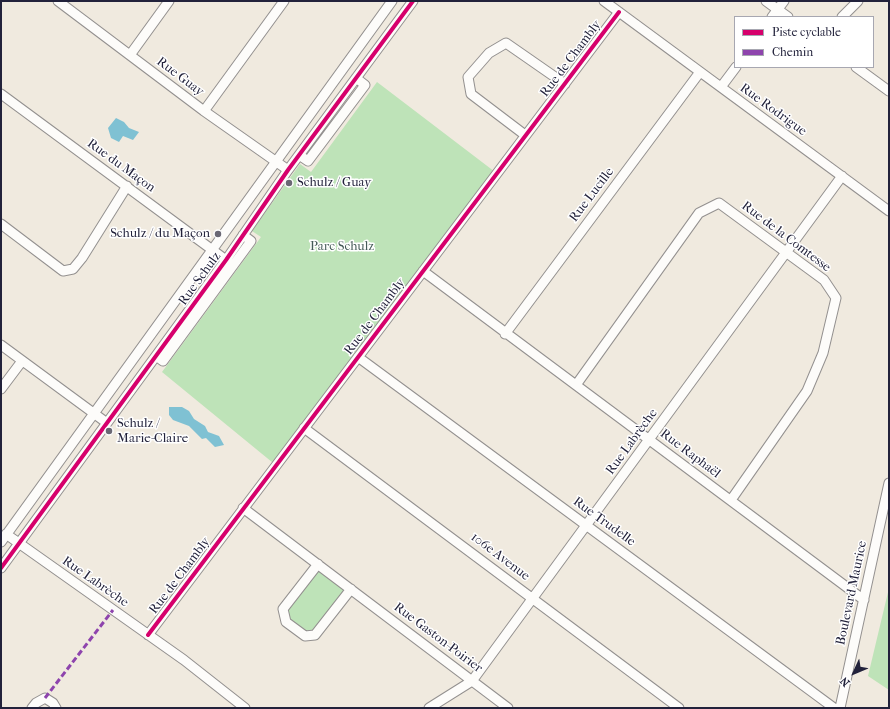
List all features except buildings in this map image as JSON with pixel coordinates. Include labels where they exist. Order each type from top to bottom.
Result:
[{"type":"street","name":"Rue Guay","points":[[58,1],[204,111],[288,170]]},
{"type":"street","points":[[130,55],[169,1]]},
{"type":"street","points":[[204,111],[284,1]]},
{"type":"street","name":"Rue Schulz","points":[[4,538],[392,1]]},
{"type":"street","name":"Rue Schulz","points":[[1,568],[226,260],[288,170],[413,1]]},
{"type":"street","name":"Rue Rodrigue","points":[[604,1],[889,211]]},
{"type":"street","points":[[766,1],[775,13],[785,16]]},
{"type":"street","points":[[775,13],[784,1]]},
{"type":"street","points":[[843,16],[858,1]]},
{"type":"street","name":"Rue de Chambly","points":[[148,634],[619,12]]},
{"type":"street","name":"Rue de Chambly","points":[[526,135],[471,94],[468,78],[489,53],[506,43],[565,84]]},
{"type":"street","points":[[350,59],[363,68]]},
{"type":"street","points":[[721,87],[735,68]]},
{"type":"street","points":[[857,68],[889,91]]},
{"type":"street","name":"Rue Lucille","points":[[505,334],[700,72]]},
{"type":"street","name":"Rue du Maçon","points":[[1,94],[226,260]]},
{"type":"street","name":"Rue Labrèche","points":[[428,708],[472,681],[842,176]]},
{"type":"street","points":[[1,224],[63,270],[73,269],[82,258],[127,186]]},
{"type":"street","name":"Rue de la Comtesse","points":[[576,385],[699,213],[719,203],[824,280],[836,298],[823,353],[807,390],[731,500]]},
{"type":"street","points":[[156,356],[163,361],[251,240],[243,235]]},
{"type":"street","name":"Rue Raphaël","points":[[423,271],[505,334],[576,385],[864,600]]},
{"type":"street","points":[[160,322],[174,332]]},
{"type":"street","points":[[1,345],[107,423]]},
{"type":"street","name":"Rue Trudelle","points":[[358,357],[834,708]]},
{"type":"street","points":[[1,389],[22,361]]},
{"type":"street","name":"106e Avenue","points":[[304,428],[680,708]]},
{"type":"street","name":"Boulevard Maurice","points":[[840,708],[889,483]]},
{"type":"street","name":"Rue Gaston-Poirier","points":[[243,508],[508,708]]},
{"type":"street","name":"Rue Labrèche","points":[[4,538],[19,544],[148,634],[245,708]]},
{"type":"street","points":[[318,564],[283,609],[286,622],[305,636],[315,635],[351,589]]},
{"type":"street","points":[[32,708],[36,703],[45,698],[53,703],[56,708]]},
{"type":"green space","name":"Parc Schulz","points":[[377,82],[499,175],[278,467],[162,372],[261,237],[252,231],[300,164],[311,172]]},
{"type":"green space","points":[[318,564],[351,589],[315,635],[305,636],[286,622],[283,609]]},
{"type":"green space","points":[[889,588],[889,690],[868,676]]},
{"type":"water","points":[[116,118],[124,122],[129,128],[139,132],[133,140],[123,136],[119,142],[111,138],[108,128]]},
{"type":"water","points":[[169,407],[182,407],[189,411],[194,419],[205,426],[208,432],[219,436],[224,445],[215,447],[206,438],[202,439],[189,426],[173,420],[169,415]]},
{"type":"marked path","points":[[45,698],[113,610]]},
{"type":"cycle path","points":[[1,568],[226,260],[288,170],[413,1]]},
{"type":"cycle path","points":[[148,635],[619,12]]},
{"type":"place","name":"Schulz / Guay","points":[[289,183]]},
{"type":"place","name":"Schulz / du Maçon","points":[[218,234]]},
{"type":"place","name":"Schulz / Marie-Claire","points":[[109,431]]}]
